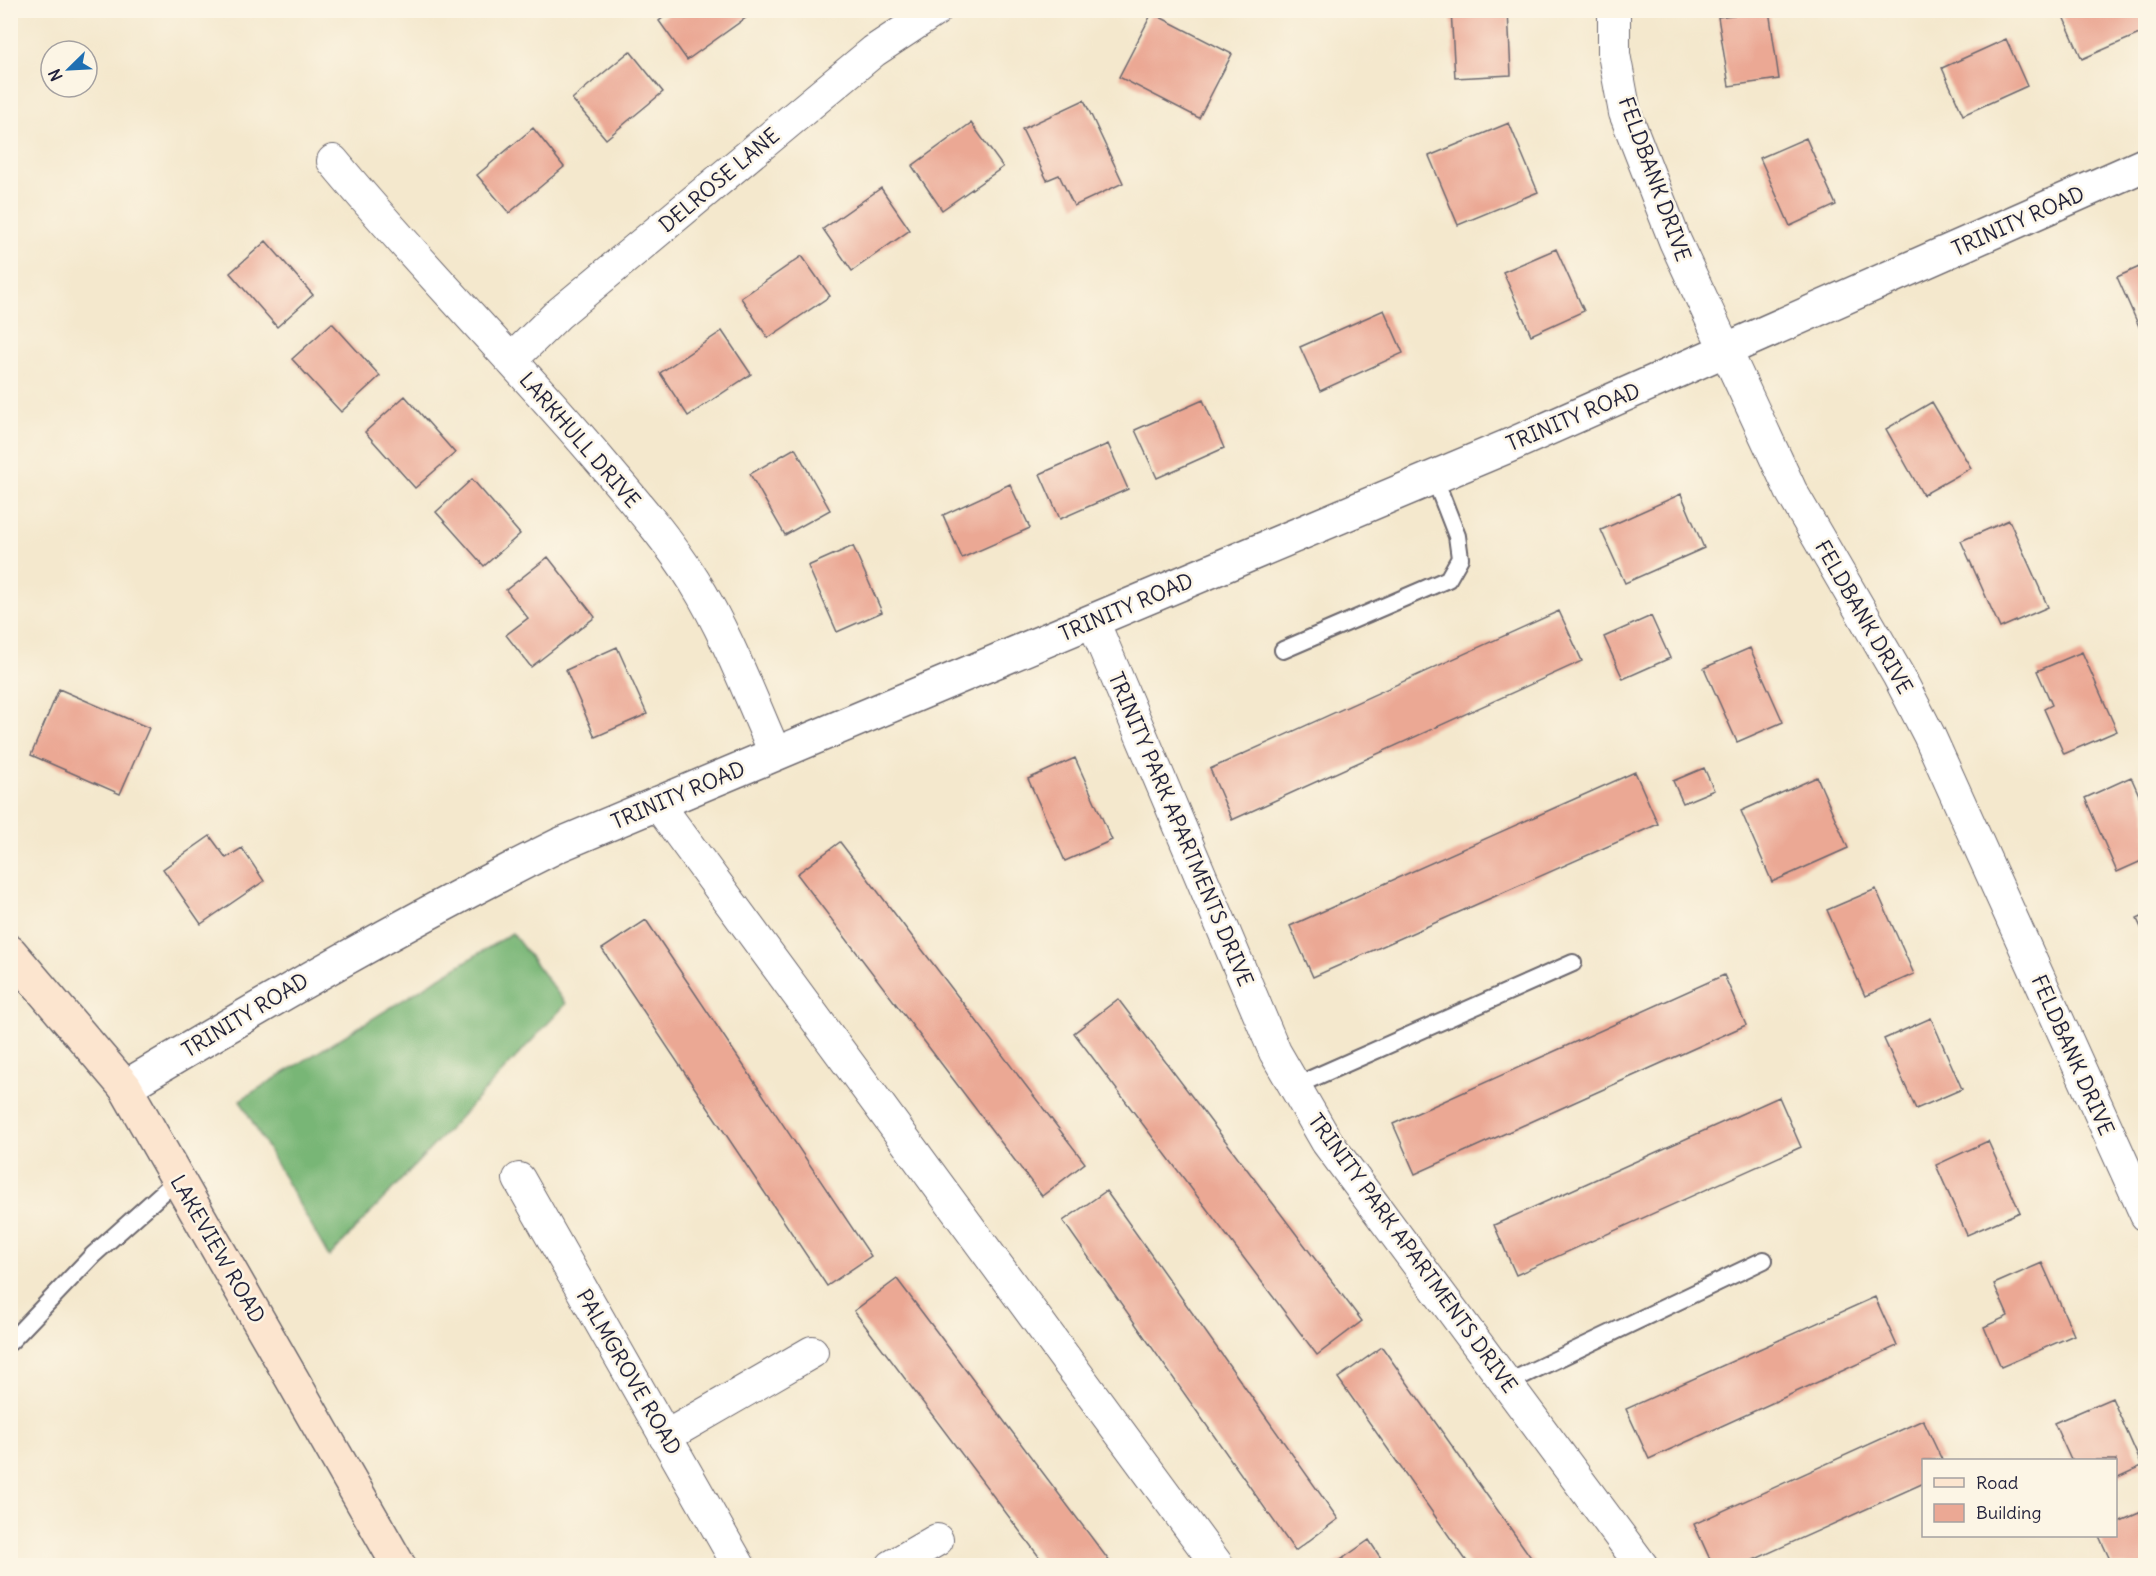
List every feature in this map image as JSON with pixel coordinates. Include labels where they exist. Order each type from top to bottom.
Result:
[{"type":"main road","name":"LAKEVIEW ROAD","points":[[10,951],[125,1087],[399,1566]]},
{"type":"street","name":"DELROSE LANE","points":[[511,360],[557,315],[874,51],[936,10]]},
{"type":"street","name":"FELDBANK DRIVE","points":[[1614,10],[1614,54],[1625,113],[1676,241],[1791,492],[1898,675],[1929,735],[2145,1215]]},
{"type":"street","name":"LARKHULL DRIVE","points":[[333,161],[391,231],[511,360],[666,539],[695,582],[744,681],[775,753]]},
{"type":"street","name":"TRINITY ROAD","points":[[125,1087],[316,973],[465,892],[558,845],[1726,352],[2145,164]]},
{"type":"street","name":"TRINITY PARK APARTMENTS DRIVE","points":[[1093,621],[1275,1052],[1294,1086],[1327,1142],[1642,1566]]},
{"type":"street","points":[[657,803],[1218,1566]]},
{"type":"street","name":"PALMGROVE ROAD","points":[[519,1179],[739,1566]]},
{"type":"street","points":[[665,1437],[812,1352]]},
{"type":"street","points":[[892,1566],[937,1540]]},
{"type":"lane","points":[[1283,650],[1448,579],[1460,558],[1457,536],[1434,477]]},
{"type":"lane","points":[[1294,1086],[1573,963]]},
{"type":"lane","points":[[10,1342],[93,1255],[178,1179]]},
{"type":"lane","points":[[1507,1383],[1764,1260]]},
{"type":"green space","points":[[512,933],[566,1004],[329,1257],[240,1100]]},
{"type":"building","points":[[673,10],[742,10],[747,17],[687,60],[659,21]]},
{"type":"building","points":[[1451,10],[1508,10],[1511,75],[1455,78]]},
{"type":"building","points":[[1769,10],[1779,79],[1729,86],[1718,17]]},
{"type":"building","points":[[2071,10],[2142,10],[2146,19],[2146,31],[2082,59],[2062,14]]},
{"type":"building","points":[[1152,13],[1232,54],[1199,118],[1119,77]]},
{"type":"building","points":[[2006,39],[2027,86],[1963,115],[1942,68]]},
{"type":"building","points":[[630,51],[663,92],[606,139],[572,99]]},
{"type":"building","points":[[1084,100],[1123,183],[1074,206],[1059,175],[1047,180],[1022,129]]},
{"type":"building","points":[[971,123],[1003,167],[942,210],[912,166]]},
{"type":"building","points":[[1509,123],[1538,192],[1458,225],[1429,156]]},
{"type":"building","points":[[533,128],[564,167],[509,213],[477,175]]},
{"type":"building","points":[[1806,138],[1836,205],[1790,226],[1760,158]]},
{"type":"building","points":[[881,188],[910,230],[852,271],[823,229]]},
{"type":"building","points":[[266,241],[313,295],[277,327],[230,273]]},
{"type":"building","points":[[1556,249],[1584,311],[1531,335],[1503,272]]},
{"type":"building","points":[[802,256],[830,296],[768,338],[741,298]]},
{"type":"building","points":[[2146,264],[2146,342],[2117,277]]},
{"type":"building","points":[[1384,310],[1403,353],[1320,391],[1300,347]]},
{"type":"building","points":[[332,323],[380,376],[341,412],[292,359]]},
{"type":"building","points":[[722,331],[751,374],[688,416],[660,373]]},
{"type":"building","points":[[405,396],[455,453],[415,488],[365,432]]},
{"type":"building","points":[[1203,400],[1224,448],[1157,478],[1135,430]]},
{"type":"building","points":[[1932,402],[1971,468],[1923,495],[1886,429]]},
{"type":"building","points":[[1108,444],[1128,489],[1060,519],[1040,474]]},
{"type":"building","points":[[795,448],[830,510],[785,535],[750,474]]},
{"type":"building","points":[[472,479],[520,534],[484,566],[436,512]]},
{"type":"building","points":[[1010,484],[1030,528],[962,558],[943,515]]},
{"type":"building","points":[[1681,494],[1704,548],[1625,583],[1601,530]]},
{"type":"building","points":[[2009,520],[2048,607],[2000,628],[1961,541]]},
{"type":"building","points":[[853,546],[882,612],[837,632],[808,566]]},
{"type":"building","points":[[548,557],[595,617],[531,667],[506,635],[528,618],[506,590]]},
{"type":"building","points":[[1559,611],[1582,661],[1232,820],[1210,769]]},
{"type":"building","points":[[1651,616],[1670,658],[1623,679],[1604,637]]},
{"type":"building","points":[[617,647],[647,714],[595,737],[566,670]]},
{"type":"building","points":[[1750,648],[1783,722],[1737,742],[1704,668]]},
{"type":"building","points":[[2082,652],[2117,731],[2064,754],[2044,709],[2052,705],[2037,671]]},
{"type":"building","points":[[59,689],[149,728],[120,794],[31,755]]},
{"type":"building","points":[[1075,758],[1112,840],[1065,861],[1028,779]]},
{"type":"building","points":[[1704,768],[1714,790],[1683,803],[1673,781]]},
{"type":"building","points":[[1635,772],[1658,824],[1313,977],[1290,926]]},
{"type":"building","points":[[1817,777],[1848,848],[1772,882],[1741,811]]},
{"type":"building","points":[[2131,777],[2146,811],[2146,859],[2117,872],[2085,798]]},
{"type":"building","points":[[210,836],[226,858],[242,848],[264,881],[201,924],[163,869]]},
{"type":"building","points":[[840,842],[1085,1163],[1042,1196],[797,874]]},
{"type":"building","points":[[1876,889],[1914,974],[1865,996],[1827,910]]},
{"type":"building","points":[[2146,915],[2146,938],[2137,919]]},
{"type":"building","points":[[646,920],[871,1256],[827,1286],[602,949]]},
{"type":"building","points":[[1724,975],[1746,1025],[1415,1174],[1393,1124]]},
{"type":"building","points":[[1118,999],[1362,1321],[1317,1355],[1074,1033]]},
{"type":"building","points":[[1931,1018],[1962,1089],[1916,1109],[1884,1039]]},
{"type":"building","points":[[1779,1097],[1801,1147],[1516,1275],[1494,1225]]},
{"type":"building","points":[[1988,1141],[2020,1212],[1967,1235],[1936,1165]]},
{"type":"building","points":[[1106,1191],[1338,1519],[1295,1551],[1063,1221]]},
{"type":"building","points":[[2042,1263],[2074,1335],[2001,1367],[1984,1327],[2008,1316],[1994,1284]]},
{"type":"building","points":[[897,1279],[1113,1566],[1046,1566],[854,1311]]},
{"type":"building","points":[[1875,1297],[1897,1346],[1649,1459],[1626,1409]]},
{"type":"building","points":[[1382,1347],[1537,1566],[1470,1566],[1338,1378]]},
{"type":"building","points":[[2112,1398],[2142,1466],[2117,1478],[2117,1459],[2071,1459],[2054,1423]]},
{"type":"building","points":[[1923,1420],[1942,1459],[1922,1459],[1922,1484],[1740,1566],[1713,1566],[1694,1524]]},
{"type":"building","points":[[2146,1510],[2146,1566],[2113,1566],[2099,1537],[2117,1537],[2117,1523]]},
{"type":"building","points":[[1369,1540],[1386,1566],[1332,1566]]}]
